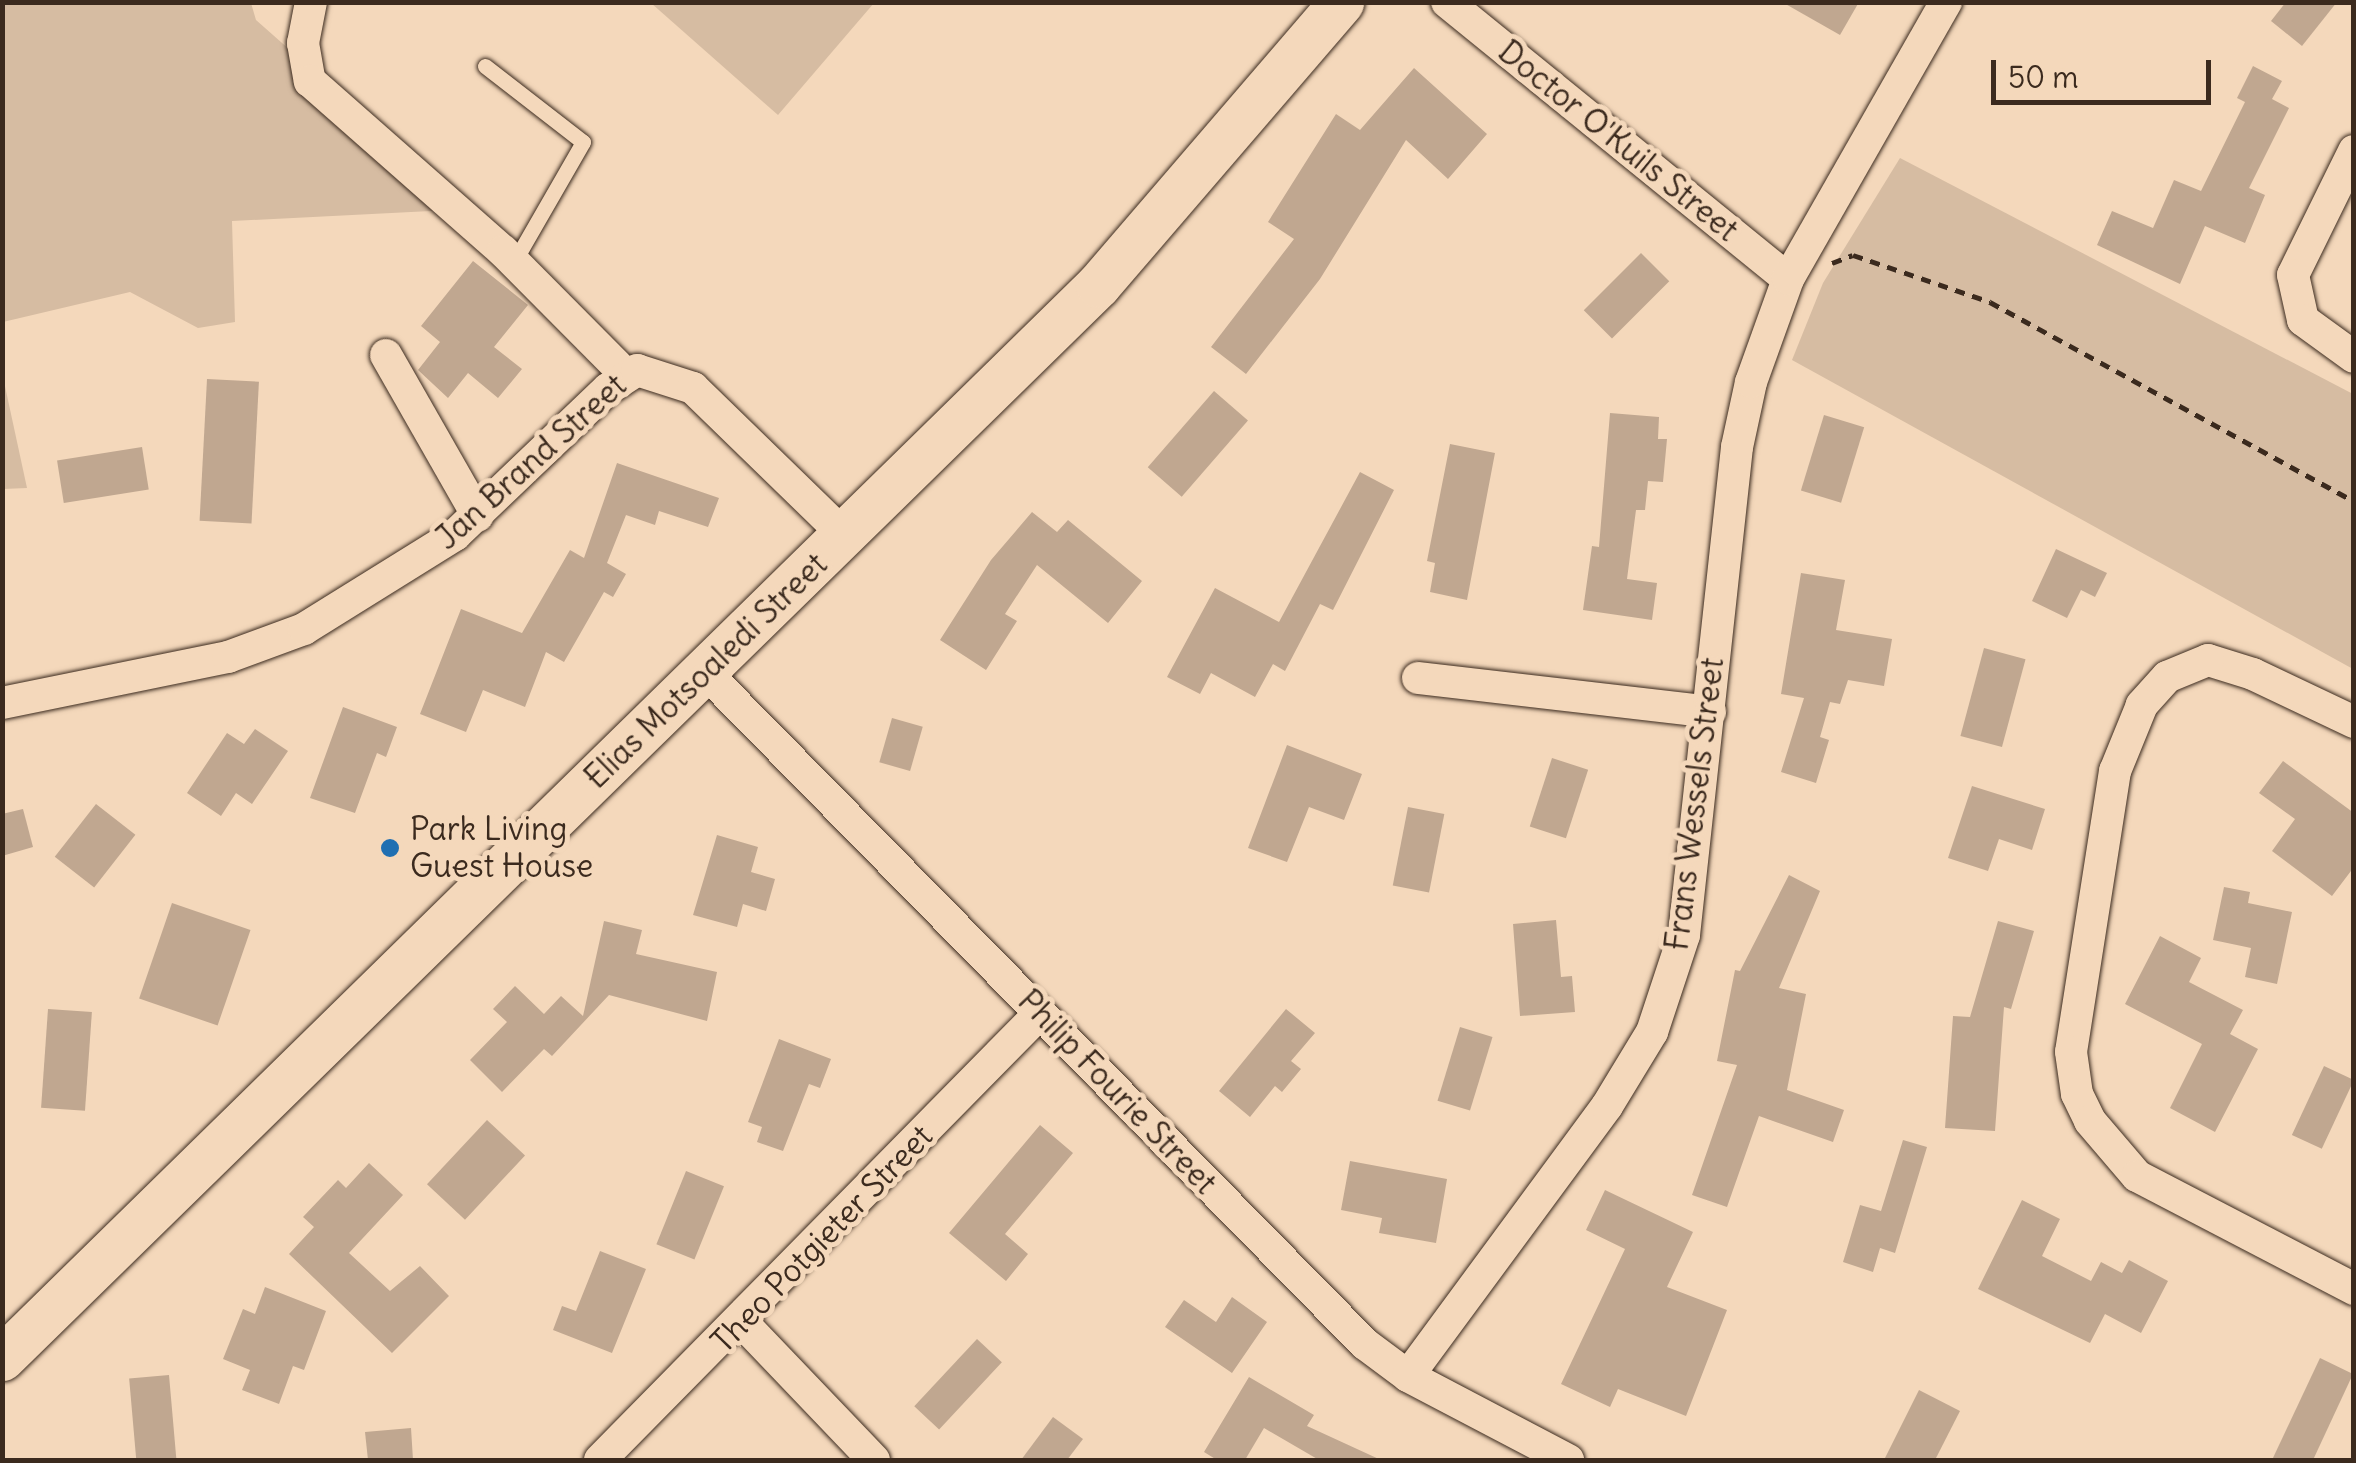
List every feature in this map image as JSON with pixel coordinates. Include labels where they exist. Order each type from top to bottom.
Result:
[{"type":"street","points":[[311,2],[302,43],[310,81],[514,262],[625,374]]},
{"type":"street","name":"Elias Motsoaledi Street","points":[[5,1350],[845,536],[1112,270],[1341,2]]},
{"type":"street","name":"Doctor O'Kuils Street","points":[[1447,2],[1788,279]]},
{"type":"street","name":"Frans Wessels Street","points":[[1408,1376],[1607,1106],[1652,1032],[1684,935],[1737,447],[1751,382],[1788,279],[1946,2]]},
{"type":"street","points":[[2354,151],[2293,275],[2303,320],[2354,358]]},
{"type":"street","points":[[386,356],[478,516]]},
{"type":"street","name":"Jan Brand Street","points":[[2,703],[228,657],[304,629],[394,578],[478,516],[625,374],[653,371],[694,388],[845,536]]},
{"type":"street","points":[[2354,722],[2253,674],[2208,660],[2167,677],[2142,704],[2115,771],[2071,1052],[2077,1094],[2090,1121],[2138,1176],[2354,1289]]},
{"type":"street","name":"Philip Fourie Street","points":[[705,672],[1364,1344],[1408,1376],[1568,1460]]},
{"type":"street","points":[[1418,678],[1710,712]]},
{"type":"street","name":"Theo Potgieter Street","points":[[600,1460],[742,1322],[1040,1013]]},
{"type":"street","points":[[742,1322],[874,1460]]},
{"type":"lane","points":[[484,66],[583,142],[514,262]]},
{"type":"path","points":[[1788,279],[1853,255],[1990,302],[2354,501]]},
{"type":"shaded area","points":[[2,3],[251,3],[256,20],[470,209],[232,221],[235,322],[198,328],[130,292],[3,322]]},
{"type":"shaded area","points":[[651,3],[874,3],[778,115]]},
{"type":"shaded area","points":[[1900,158],[2353,394],[2353,669],[1792,360],[1823,283]]},
{"type":"shaded area","points":[[3,377],[27,488],[3,489]]},
{"type":"building","points":[[1782,2],[1859,2],[1840,35]]},
{"type":"building","points":[[2286,2],[2337,2],[2302,46],[2271,21]]},
{"type":"building","points":[[2253,66],[2282,81],[2272,99],[2289,108],[2249,188],[2265,195],[2245,243],[2205,226],[2180,284],[2097,245],[2112,211],[2153,228],[2174,180],[2201,191],[2245,102],[2237,98]]},
{"type":"building","points":[[1414,68],[1487,134],[1448,179],[1406,140],[1320,279],[1246,374],[1211,347],[1294,239],[1268,222],[1336,114],[1360,130]]},
{"type":"building","points":[[1641,253],[1669,281],[1612,339],[1584,310]]},
{"type":"building","points":[[473,261],[528,305],[494,347],[522,369],[498,398],[468,373],[448,398],[418,370],[440,342],[421,326]]},
{"type":"building","points":[[207,379],[259,382],[251,524],[200,521]]},
{"type":"building","points":[[1214,391],[1248,421],[1182,497],[1148,467]]},
{"type":"building","points":[[1610,413],[1659,417],[1658,439],[1667,439],[1663,482],[1648,481],[1645,510],[1636,510],[1627,579],[1657,583],[1652,620],[1583,610],[1592,546],[1599,547]]},
{"type":"building","points":[[1824,415],[1864,427],[1841,503],[1801,491]]},
{"type":"building","points":[[1450,444],[1495,453],[1467,600],[1430,592],[1435,563],[1427,561]]},
{"type":"building","points":[[142,447],[149,489],[64,503],[57,460]]},
{"type":"building","points":[[617,463],[719,498],[708,527],[659,511],[655,525],[626,515],[607,563],[626,574],[613,597],[604,592],[564,662],[546,652],[525,707],[483,690],[466,732],[420,714],[461,609],[522,633],[570,550],[584,558]]},
{"type":"building","points":[[1360,472],[1394,490],[1333,610],[1320,604],[1285,671],[1273,664],[1255,697],[1211,673],[1200,694],[1167,677],[1215,588],[1279,622]]},
{"type":"building","points":[[1032,512],[1057,532],[1068,520],[1142,581],[1108,623],[1037,565],[1005,614],[1017,621],[986,670],[940,640],[991,560]]},
{"type":"building","points":[[2056,549],[2107,573],[2095,597],[2081,590],[2067,618],[2032,601]]},
{"type":"building","points":[[1801,573],[1845,580],[1836,630],[1892,639],[1884,686],[1848,680],[1840,704],[1830,702],[1820,737],[1829,740],[1816,783],[1781,772],[1804,698],[1781,694]]},
{"type":"building","points":[[1984,648],[2026,659],[2002,747],[1960,736]]},
{"type":"building","points":[[343,707],[397,727],[386,757],[377,753],[355,813],[310,798]]},
{"type":"building","points":[[892,718],[923,727],[910,771],[879,762]]},
{"type":"building","points":[[255,729],[288,751],[252,804],[236,793],[221,816],[187,793],[227,733],[244,744]]},
{"type":"building","points":[[1287,745],[1362,774],[1344,820],[1309,807],[1287,862],[1248,848]]},
{"type":"building","points":[[1552,758],[1588,770],[1566,838],[1530,826]]},
{"type":"building","points":[[2283,761],[2354,813],[2354,867],[2332,896],[2272,851],[2295,819],[2259,793]]},
{"type":"building","points":[[1972,786],[2045,809],[2032,850],[1999,839],[1988,871],[1948,858]]},
{"type":"building","points":[[96,804],[135,835],[94,888],[55,857]]},
{"type":"building","points":[[1408,807],[1444,814],[1429,893],[1393,886]]},
{"type":"building","points":[[23,809],[33,847],[2,856],[2,814]]},
{"type":"building","points":[[717,835],[758,847],[751,872],[775,879],[766,911],[743,904],[737,927],[693,915]]},
{"type":"building","points":[[1789,875],[1820,891],[1779,988],[1806,994],[1787,1090],[1844,1110],[1833,1142],[1759,1116],[1727,1207],[1692,1195],[1737,1065],[1717,1061],[1735,970],[1740,971]]},
{"type":"building","points":[[2224,887],[2250,892],[2248,903],[2292,912],[2277,984],[2245,977],[2251,948],[2213,940]]},
{"type":"building","points":[[172,903],[250,930],[218,1026],[139,998]]},
{"type":"building","points":[[1556,920],[1561,977],[1572,976],[1575,1012],[1520,1016],[1513,924]]},
{"type":"building","points":[[604,921],[642,930],[636,954],[717,972],[707,1021],[609,995],[552,1056],[544,1049],[502,1092],[470,1060],[507,1022],[493,1009],[515,986],[544,1014],[561,996],[583,1016]]},
{"type":"building","points":[[1998,921],[2034,931],[2011,1009],[2004,1007],[1995,1131],[1945,1128],[1953,1016],[1970,1017]]},
{"type":"building","points":[[2160,936],[2201,958],[2189,982],[2243,1010],[2230,1034],[2258,1049],[2215,1132],[2170,1108],[2202,1044],[2125,1004]]},
{"type":"building","points":[[48,1009],[92,1012],[85,1111],[41,1108]]},
{"type":"building","points":[[1286,1009],[1315,1033],[1291,1061],[1301,1069],[1282,1092],[1275,1086],[1250,1117],[1219,1091]]},
{"type":"building","points":[[1460,1027],[1493,1037],[1470,1111],[1437,1101]]},
{"type":"building","points":[[779,1039],[831,1059],[820,1088],[809,1084],[783,1151],[757,1142],[762,1127],[748,1122]]},
{"type":"building","points":[[2324,1066],[2354,1080],[2322,1149],[2292,1135]]},
{"type":"building","points":[[487,1120],[525,1155],[465,1220],[427,1184]]},
{"type":"building","points":[[1040,1125],[1073,1153],[1005,1234],[1028,1254],[1006,1281],[949,1233]]},
{"type":"building","points":[[1903,1140],[1927,1147],[1895,1253],[1880,1248],[1873,1272],[1843,1262],[1860,1205],[1881,1211]]},
{"type":"building","points":[[1350,1161],[1447,1179],[1436,1243],[1379,1233],[1382,1218],[1341,1210]]},
{"type":"building","points":[[369,1163],[403,1195],[349,1253],[390,1291],[420,1266],[449,1296],[392,1353],[289,1254],[314,1227],[303,1217],[338,1180],[346,1188]]},
{"type":"building","points":[[686,1171],[724,1186],[694,1260],[656,1244]]},
{"type":"building","points":[[1605,1190],[1693,1232],[1667,1287],[1727,1310],[1686,1416],[1618,1389],[1610,1407],[1561,1384],[1625,1249],[1586,1230]]},
{"type":"building","points":[[2022,1200],[2060,1219],[2042,1256],[2091,1281],[2101,1262],[2122,1273],[2129,1260],[2168,1281],[2141,1333],[2105,1314],[2090,1343],[1978,1289]]},
{"type":"building","points":[[600,1251],[646,1269],[612,1353],[553,1330],[562,1306],[576,1311]]},
{"type":"building","points":[[265,1287],[326,1311],[304,1370],[293,1366],[279,1404],[242,1390],[250,1370],[223,1359],[243,1309],[255,1314]]},
{"type":"building","points":[[1232,1297],[1267,1322],[1232,1373],[1165,1327],[1184,1300],[1216,1322]]},
{"type":"building","points":[[977,1339],[1002,1362],[939,1429],[914,1406]]},
{"type":"building","points":[[2320,1358],[2353,1374],[2313,1460],[2272,1460]]},
{"type":"building","points":[[169,1375],[176,1460],[136,1460],[129,1378]]},
{"type":"building","points":[[1249,1377],[1314,1415],[1307,1426],[1381,1460],[1319,1460],[1264,1428],[1245,1460],[1217,1460],[1204,1452]]},
{"type":"building","points":[[1919,1390],[1960,1411],[1935,1460],[1884,1460]]},
{"type":"building","points":[[1053,1417],[1083,1439],[1067,1460],[1021,1460]]},
{"type":"building","points":[[411,1428],[413,1460],[368,1460],[365,1432]]},
{"type":"place","name":"Park Living Guest House","points":[[390,848]]}]
